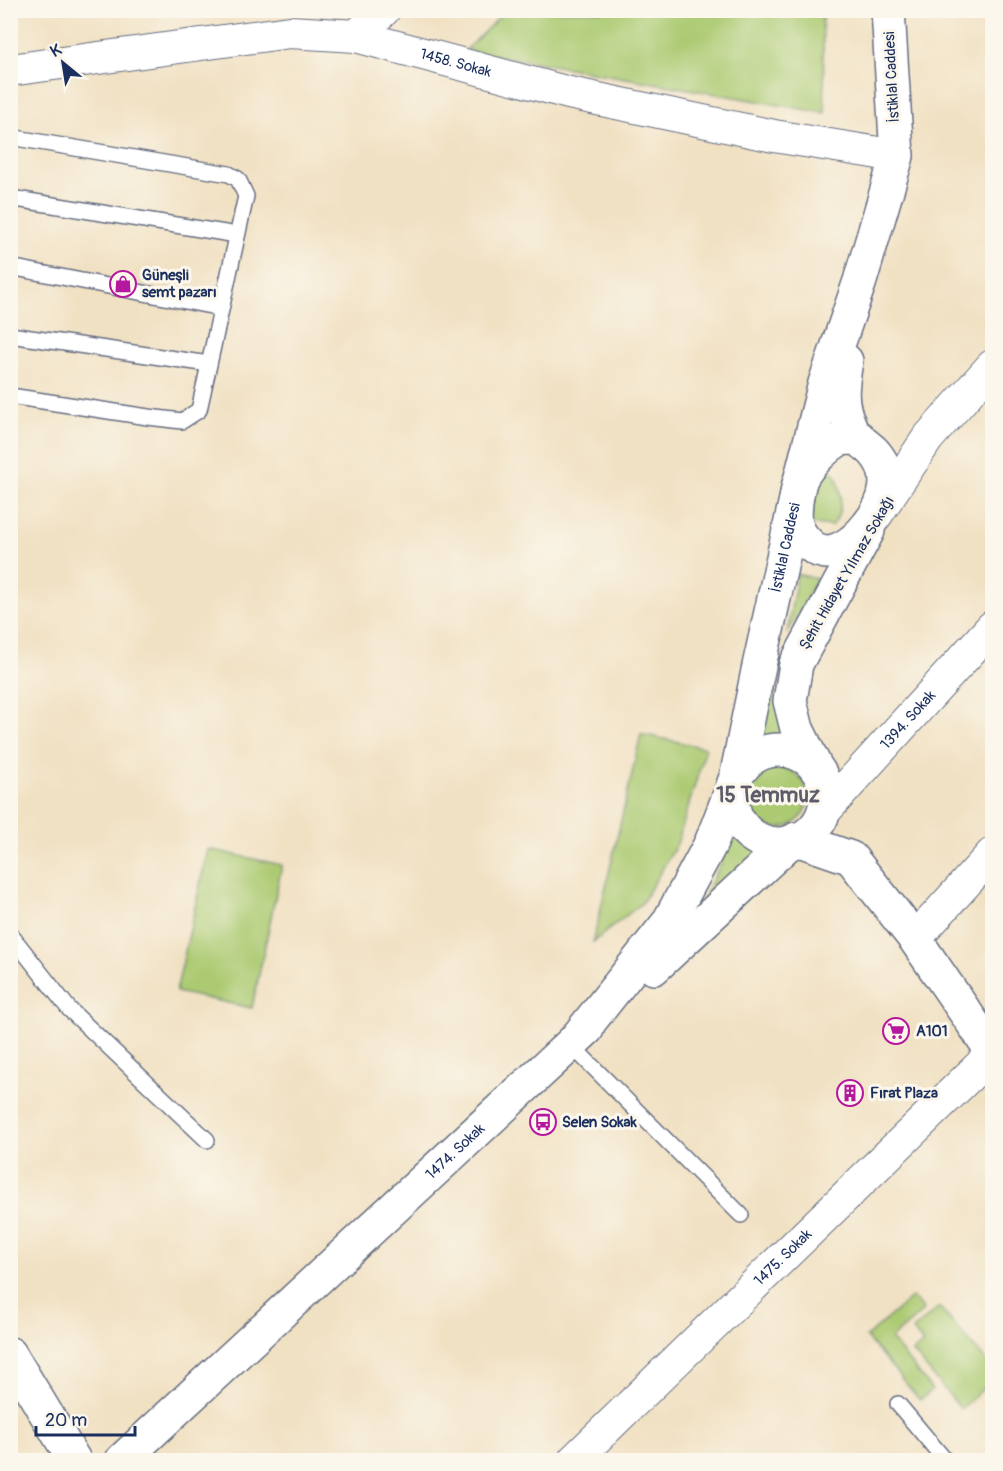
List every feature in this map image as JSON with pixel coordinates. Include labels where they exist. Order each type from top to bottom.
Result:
[{"type":"street","points":[[356,36],[384,10]]},
{"type":"street","name":"İstiklal Caddesi","points":[[570,1045],[668,923],[711,843],[736,778],[800,481],[825,383],[860,281],[897,156],[891,13]]},
{"type":"street","name":"1458. Sokak","points":[[10,70],[293,21],[569,93],[774,136],[897,156]]},
{"type":"street","points":[[860,281],[841,391],[844,412],[853,433],[859,438],[875,453],[883,466],[886,490],[877,514],[858,537],[834,552],[825,552],[808,544],[796,523],[800,481],[815,459],[830,445],[842,439],[859,438],[876,449],[896,453],[928,438]]},
{"type":"street","name":"Şehit Hidayet Yılmaz Sokağı","points":[[818,771],[797,729],[790,701],[796,664],[877,514],[928,438],[993,366]]},
{"type":"street","name":"1394. Sokak","points":[[823,813],[993,627]]},
{"type":"street","points":[[782,750],[796,753],[818,771],[824,785],[826,799],[823,813],[815,826],[804,836],[793,841],[775,844],[761,841],[748,833],[738,821],[733,808],[732,792],[743,766],[755,757],[768,751],[782,750]]},
{"type":"street","points":[[793,841],[851,858],[915,939],[993,1052]]},
{"type":"street","name":"1474. Sokak","points":[[122,1461],[793,841]]},
{"type":"street","points":[[915,939],[993,854]]},
{"type":"street","name":"1475. Sokak","points":[[574,1461],[993,1052]]},
{"type":"street","points":[[15,1373],[74,1461]]},
{"type":"lane","points":[[10,138],[229,174],[238,179],[246,196],[199,410],[182,421],[10,396]]},
{"type":"lane","points":[[10,198],[237,235]]},
{"type":"lane","points":[[10,267],[221,308]]},
{"type":"lane","points":[[10,335],[209,364]]},
{"type":"lane","points":[[10,934],[69,1010],[207,1140]]},
{"type":"lane","points":[[570,1045],[741,1215]]},
{"type":"lane","points":[[898,1404],[945,1461]]},
{"type":"green space","points":[[505,11],[822,11],[825,113],[466,50]]},
{"type":"green space","points":[[829,471],[835,473],[839,486],[839,514],[832,526],[814,524],[807,518],[807,505],[819,477]]},
{"type":"green space","points":[[797,574],[817,579],[787,634]]},
{"type":"green space","points":[[772,679],[785,737],[761,738]]},
{"type":"green space","points":[[641,734],[706,748],[677,844],[642,903],[593,942]]},
{"type":"green space","points":[[778,768],[795,773],[803,781],[808,798],[803,815],[795,823],[778,828],[761,823],[753,815],[748,798],[753,781],[761,773]]},
{"type":"green space","points":[[734,836],[759,853],[694,918]]},
{"type":"green space","points":[[208,849],[282,865],[252,1008],[176,992]]},
{"type":"green space","points":[[912,1297],[924,1310],[891,1339],[932,1390],[920,1400],[866,1337]]},
{"type":"green space","points":[[939,1307],[992,1367],[992,1381],[961,1409],[913,1352],[923,1343],[913,1330]]},
{"type":"place","name":"Güneşli semt pazarı","points":[[123,284]]},
{"type":"place","name":"A101","points":[[896,1031]]},
{"type":"place","name":"Fırat Plaza","points":[[850,1093]]},
{"type":"place","name":"Selen Sokak","points":[[543,1122]]},
{"type":"district","name":"15 Temmuz","points":[[768,795]]}]
